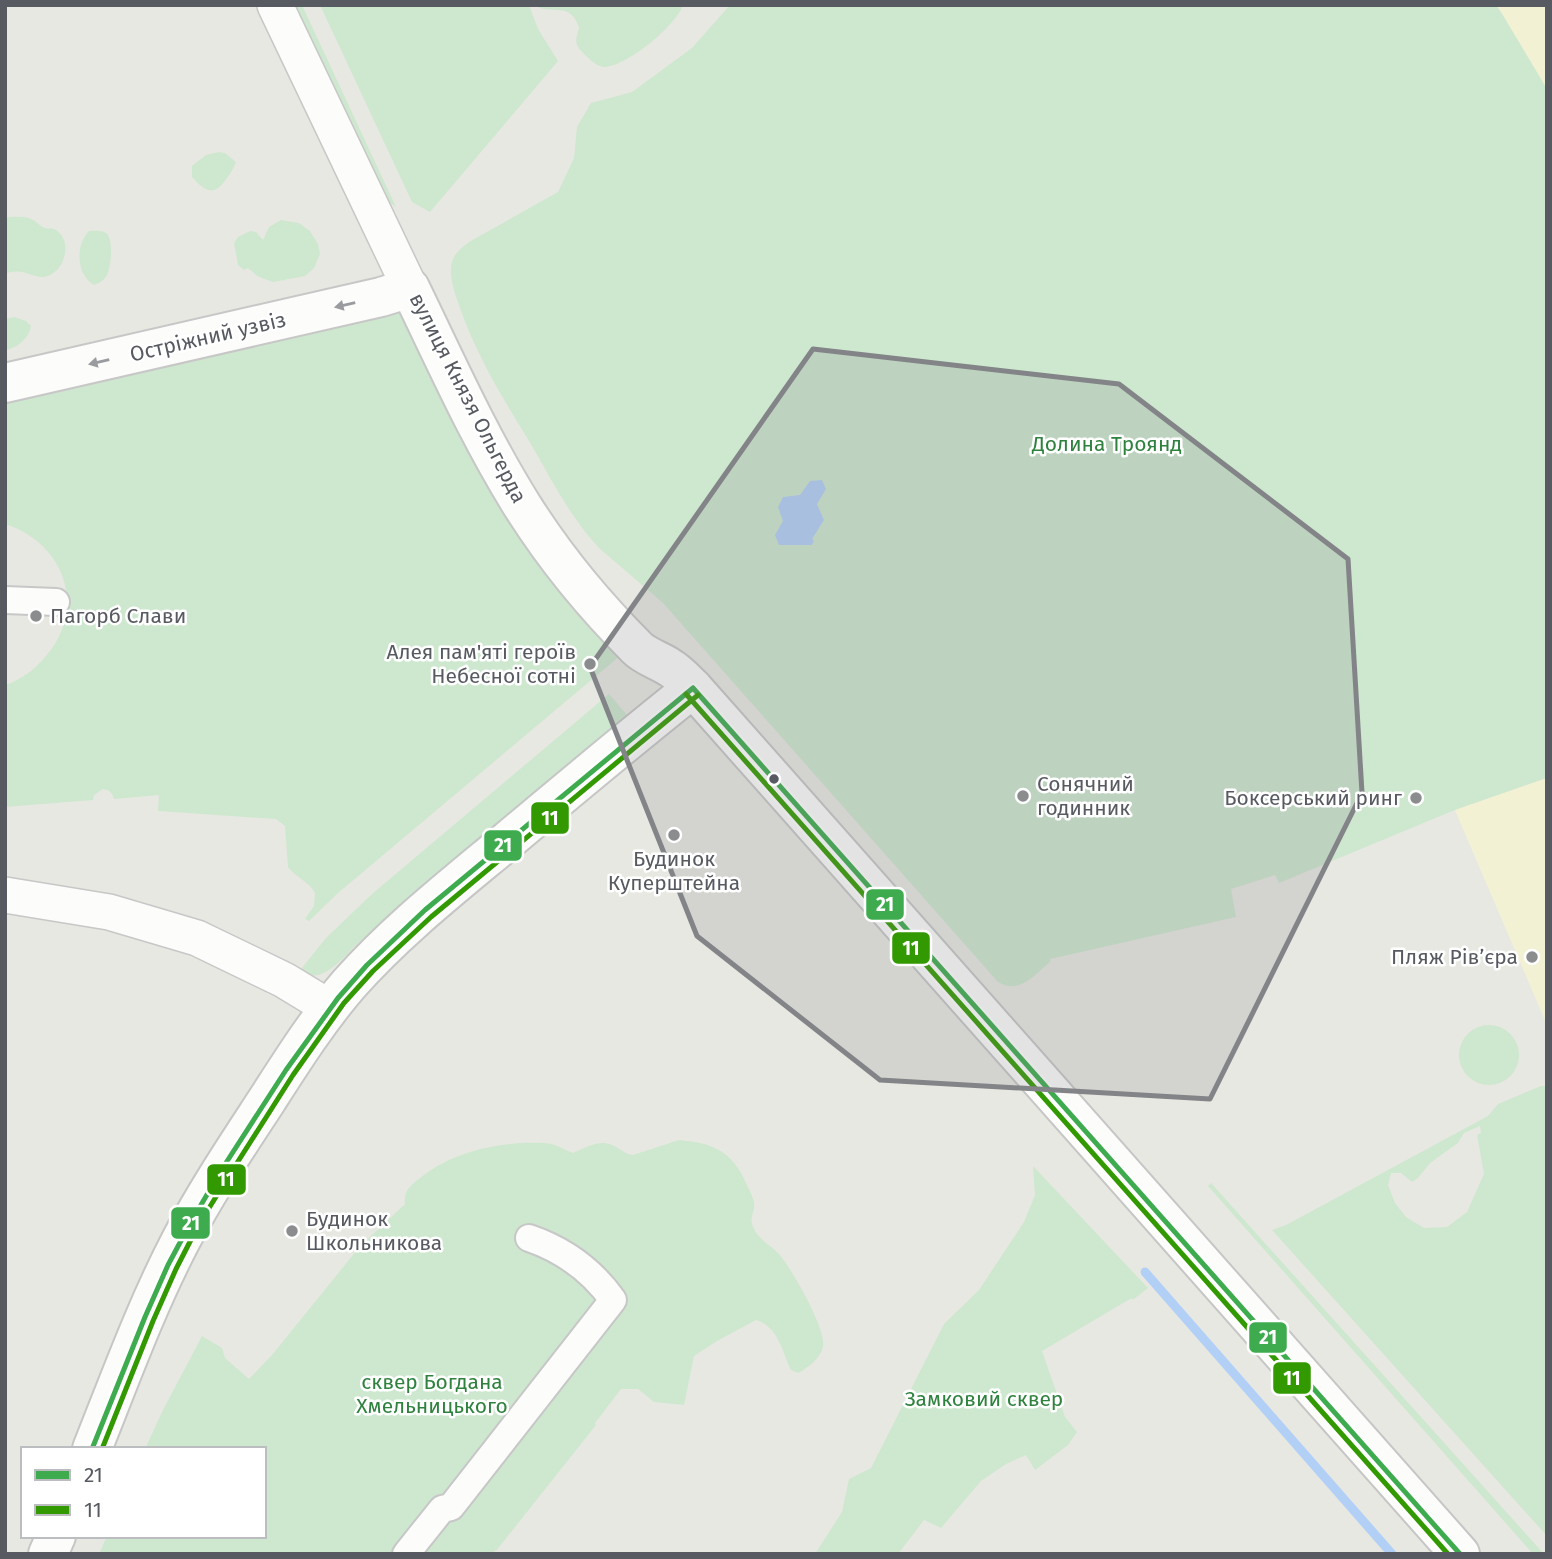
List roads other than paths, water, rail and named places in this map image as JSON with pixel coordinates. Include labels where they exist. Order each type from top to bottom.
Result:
[{"type":"main road","name":"Остріжний узвіз","points":[[5,383],[381,297],[410,288]]},
{"type":"main road","name":"вулиця Князя Ольгерда","points":[[410,288],[497,463],[524,509],[583,588],[640,651],[669,666],[693,688],[1460,1554]]},
{"type":"main road","points":[[93,1447],[139,1333],[180,1242],[243,1136],[330,1008],[413,920],[693,688]]},
{"type":"main road","points":[[48,1554],[55,1538]]},
{"type":"street","name":"вулиця Князя Ольгерда","points":[[275,5],[410,288]]},
{"type":"street","points":[[5,600],[56,603]]},
{"type":"street","points":[[5,895],[109,912],[197,937],[284,980],[330,1008]]},
{"type":"street","points":[[406,1554],[442,1509],[451,1507],[613,1300],[580,1264],[550,1245],[529,1238]]},
{"type":"water","points":[[822,480],[826,489],[817,504],[824,520],[812,539],[812,545],[779,545],[775,535],[783,521],[778,507],[783,497],[800,495],[810,481]]},
{"type":"waterway","points":[[1145,1272],[1392,1554]]},
{"type":"place","name":"Пагорб Слави","points":[[36,616]]},
{"type":"place","name":"Алея пам'яті героїв Небесної сотні","points":[[590,664]]},
{"type":"place","name":"Сонячний годинник","points":[[1023,796]]},
{"type":"place","name":"Боксерський ринг","points":[[1416,798]]},
{"type":"place","name":"Будинок Куперштейна","points":[[674,835]]},
{"type":"place","name":"Пляж Рівʼєра","points":[[1532,957]]},
{"type":"place","name":"Будинок Школьникова","points":[[292,1231]]},
{"type":"park label","name":"Долина Троянд","points":[[1107,444]]},
{"type":"park label","name":"сквер Богдана Хмельницького","points":[[432,1394]]},
{"type":"park label","name":"Замковий сквер","points":[[984,1399]]}]
